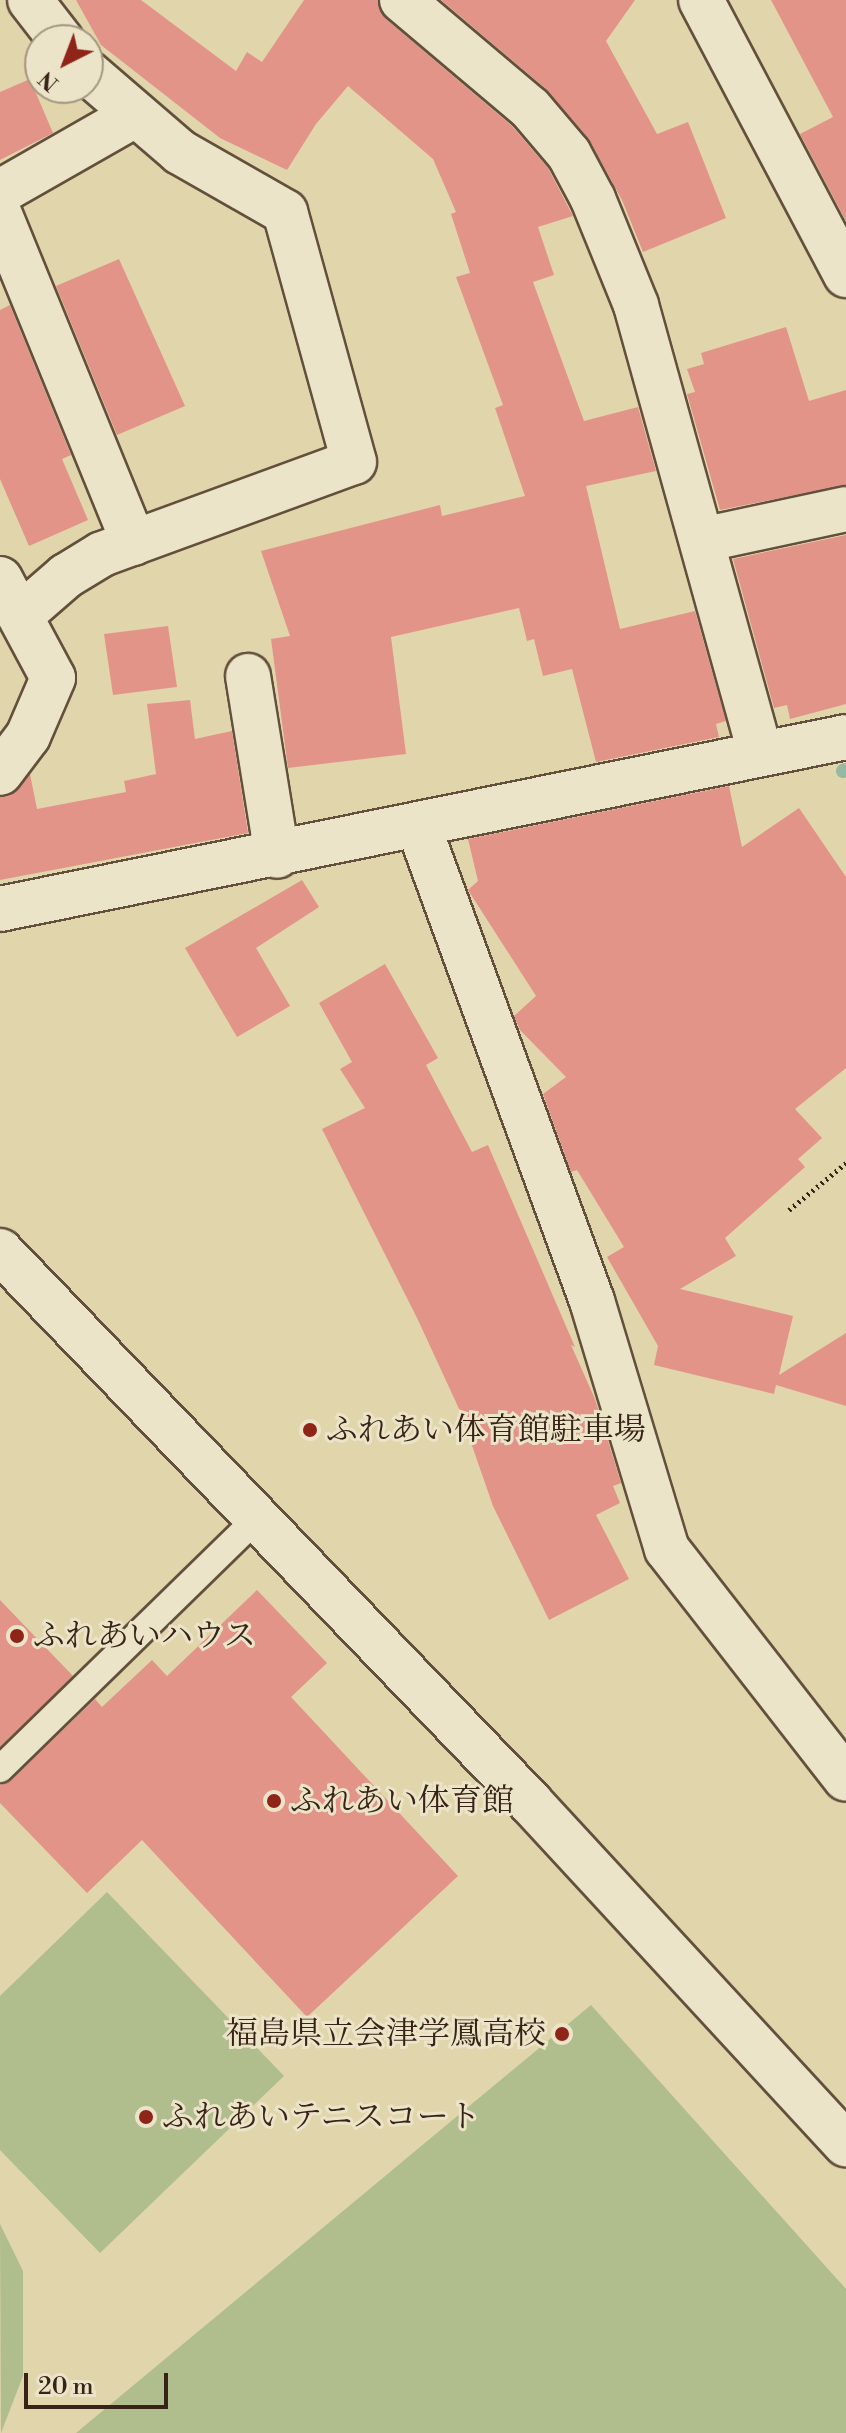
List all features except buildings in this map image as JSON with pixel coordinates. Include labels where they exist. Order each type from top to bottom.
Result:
[{"type":"street","points":[[30,0],[49,24]]},
{"type":"street","points":[[402,0],[530,108],[569,154],[636,305],[760,752]]},
{"type":"street","points":[[701,0],[846,275]]},
{"type":"street","points":[[0,773],[28,736],[53,678],[11,597],[66,576],[102,554],[354,462],[285,212],[180,152],[133,116],[104,88]]},
{"type":"street","points":[[0,192],[133,116]]},
{"type":"street","points":[[0,215],[134,543]]},
{"type":"street","points":[[702,540],[846,509]]},
{"type":"street","points":[[248,676],[277,856]]},
{"type":"street","points":[[0,909],[277,856],[760,752],[846,737]]},
{"type":"street","points":[[418,825],[592,1301],[667,1549],[846,1779]]},
{"type":"street","points":[[0,1251],[530,1802],[846,2144]]},
{"type":"lane","points":[[0,1769],[257,1518]]},
{"type":"path","points":[[789,1210],[846,1163]]},
{"type":"green space","points":[[107,1892],[284,2076],[100,2253],[0,2150],[0,1996]]},
{"type":"green space","name":"福島県立会津学鳳高校","points":[[591,2005],[846,2289],[846,2433],[76,2433]]},
{"type":"green space","points":[[0,2224],[23,2271],[23,2376],[1,2433]]},
{"type":"place","name":"ふれあい体育館駐車場","points":[[310,1430]]},
{"type":"place","name":"ふれあいハウス","points":[[17,1636]]},
{"type":"place","name":"ふれあい体育館","points":[[274,1801]]},
{"type":"place","name":"福島県立会津学鳳高校","points":[[562,2034]]},
{"type":"place","name":"ふれあいテニスコート","points":[[146,2117]]}]
